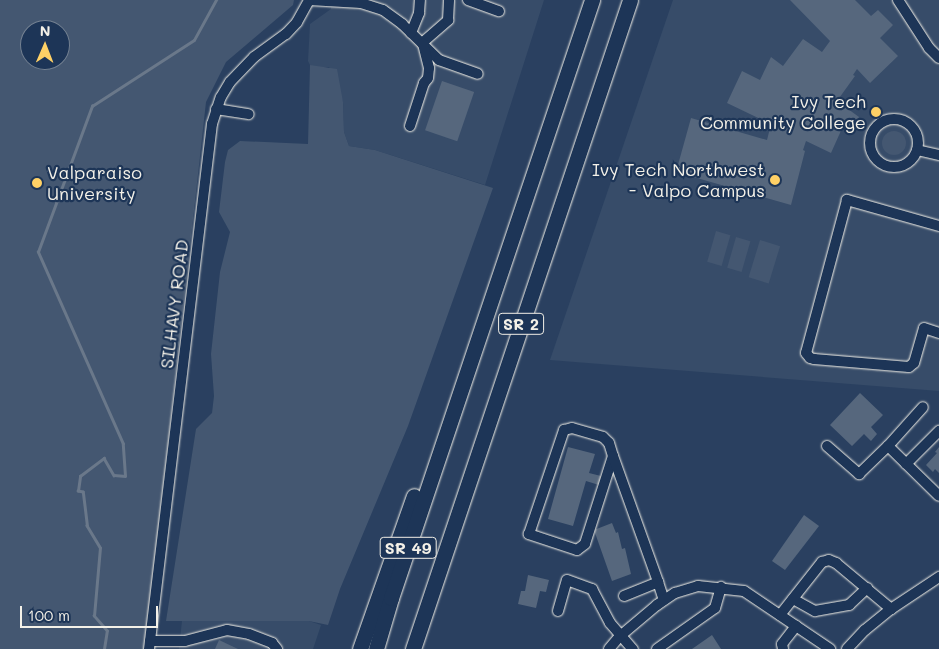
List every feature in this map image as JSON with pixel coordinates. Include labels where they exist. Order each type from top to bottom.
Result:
[{"type":"highway","name":"SR 2","points":[[360,649],[418,487],[442,447],[592,0]]},
{"type":"highway","name":"SR 2","points":[[413,649],[630,0]]},
{"type":"highway","name":"SR 49","points":[[376,649],[442,447]]},
{"type":"street","points":[[309,0],[375,3],[411,33],[439,60],[478,74]]},
{"type":"street","name":"SILHAVY ROAD","points":[[150,645],[209,145],[216,109],[230,82],[242,68],[286,34],[297,22],[309,0]]},
{"type":"street","points":[[411,33],[419,13],[420,0]]},
{"type":"street","points":[[422,43],[448,20],[449,0]]},
{"type":"street","points":[[468,0],[499,11]]},
{"type":"street","points":[[898,0],[930,48],[939,58]]},
{"type":"street","points":[[410,126],[424,83],[428,78],[429,68],[422,43]]},
{"type":"street","points":[[216,109],[249,114]]},
{"type":"street","points":[[890,120],[898,120],[905,122],[916,134],[917,150],[907,163],[892,167],[877,159],[871,148],[870,140],[877,127],[890,120]]},
{"type":"street","points":[[917,150],[939,155]]},
{"type":"street","points":[[939,226],[847,200],[806,353],[810,358],[814,359],[909,367],[914,363],[924,328],[939,333]]},
{"type":"street","points":[[827,446],[859,474],[888,446],[923,407]]},
{"type":"street","points":[[613,456],[585,544],[576,550],[530,534],[564,430],[572,428],[603,436],[609,443],[664,600]]},
{"type":"street","points":[[906,464],[939,431]]},
{"type":"street","points":[[888,446],[939,496]]},
{"type":"street","points":[[780,614],[822,562],[829,560],[836,563],[891,609]]},
{"type":"street","points":[[847,649],[865,630],[891,609],[939,578]]},
{"type":"street","points":[[558,611],[567,580],[592,590],[610,623],[622,634],[633,649]]},
{"type":"street","points":[[624,596],[658,582]]},
{"type":"street","points":[[609,649],[622,634],[664,600],[675,593],[698,586],[744,591],[830,649]]},
{"type":"street","points":[[657,649],[715,608],[721,587]]},
{"type":"street","points":[[793,599],[815,611],[850,605],[867,588]]},
{"type":"street","points":[[783,649],[782,644],[796,626]]},
{"type":"street","points":[[150,645],[185,641],[209,633],[227,630],[249,634],[272,643],[277,649]]},
{"type":"shaded area","points":[[0,0],[294,0],[293,5],[226,62],[206,102],[145,649],[0,649]]},
{"type":"shaded area","points":[[331,0],[544,0],[485,185],[375,150],[349,146],[344,132],[343,102],[329,67],[315,68],[308,61],[310,24],[331,9]]},
{"type":"shaded area","name":"Ivy Tech Northwest - Valpo Campus","points":[[673,0],[939,0],[939,391],[550,360]]},
{"type":"shaded area","points":[[310,65],[337,69],[343,102],[344,132],[349,146],[375,150],[493,188],[408,426],[340,589],[328,625],[309,621],[166,621],[196,429],[212,413],[214,396],[211,354],[220,272],[230,232],[219,212],[228,150],[240,141],[308,144]]},
{"type":"shaded area","points":[[894,131],[903,134],[906,143],[903,152],[894,155],[885,152],[882,143],[885,134]]},
{"type":"shaded area","points":[[716,231],[730,235],[722,266],[707,262]]},
{"type":"shaded area","points":[[736,237],[750,241],[742,272],[727,268]]},
{"type":"shaded area","points":[[760,240],[780,246],[769,283],[749,277]]},
{"type":"shaded area","points":[[182,621],[309,621],[321,625],[313,649],[179,649]]},
{"type":"building","points":[[790,0],[855,0],[871,16],[878,10],[893,25],[880,38],[898,56],[870,83],[857,69],[853,75],[855,76],[837,101],[859,117],[854,129],[844,124],[831,153],[806,141],[791,205],[676,172],[691,118],[767,140],[771,124],[727,103],[742,71],[760,80],[771,57],[783,66],[803,39],[822,52],[830,41]]},
{"type":"building","points":[[442,81],[474,92],[457,141],[425,130]]},
{"type":"building","points":[[860,393],[883,415],[871,427],[877,434],[871,441],[864,434],[852,446],[830,425]]},
{"type":"building","points":[[568,447],[595,454],[589,473],[601,476],[599,485],[586,481],[573,526],[548,519]]},
{"type":"building","points":[[939,447],[939,473],[935,469],[933,472],[926,465],[937,453],[935,452]]},
{"type":"building","points":[[804,515],[819,526],[785,570],[772,561]]},
{"type":"building","points":[[612,523],[616,533],[618,532],[622,549],[625,548],[631,574],[612,581],[594,530]]},
{"type":"building","points":[[528,575],[549,580],[546,592],[540,591],[536,608],[518,604],[521,591],[525,591]]},
{"type":"building","points":[[712,635],[721,649],[692,649]]},
{"type":"building","points":[[219,640],[238,649],[215,649]]},
{"type":"waterway","points":[[104,649],[107,631],[94,616],[100,548],[87,526],[83,492],[78,491],[80,476],[104,458],[114,475],[125,476],[123,444],[38,252],[92,106],[194,40],[216,0]]},
{"type":"place","name":"Ivy Tech Community College","points":[[876,112]]},
{"type":"place","name":"Ivy Tech Northwest - Valpo Campus","points":[[775,180]]},
{"type":"place","name":"Valparaiso University","points":[[37,183]]}]
